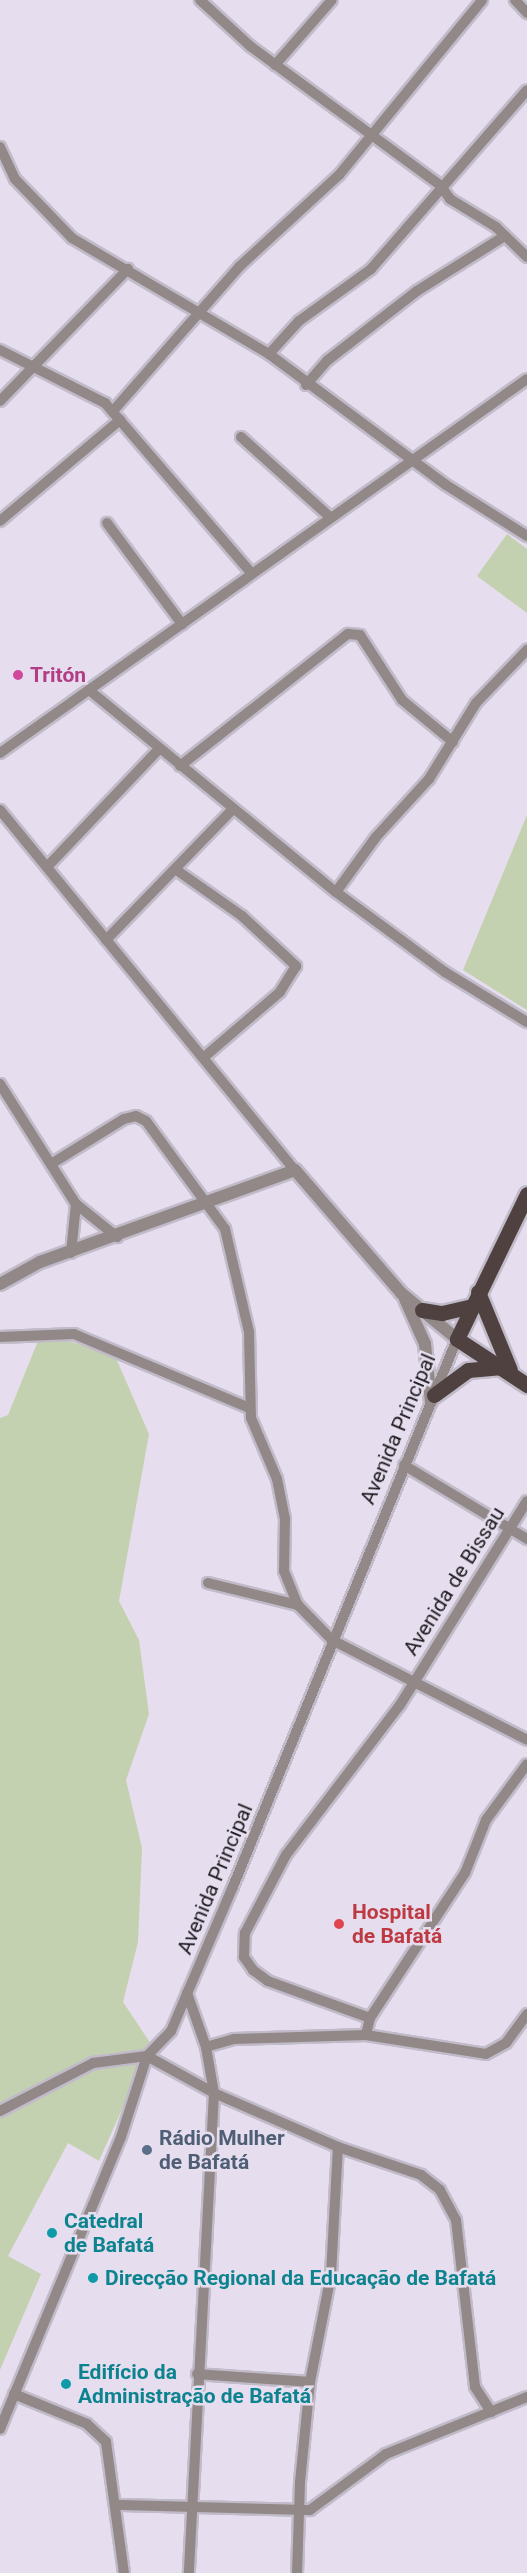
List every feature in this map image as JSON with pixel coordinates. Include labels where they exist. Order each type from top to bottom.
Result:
[{"type":"main road","points":[[527,1194],[457,1338],[527,1384]]},
{"type":"main road","points":[[422,1310],[442,1313],[475,1299]]},
{"type":"main road","points":[[475,1299],[507,1369]]},
{"type":"main road","points":[[433,1399],[468,1370],[507,1369]]},
{"type":"street","points":[[200,0],[275,65],[369,138],[441,186],[527,257]]},
{"type":"street","points":[[275,65],[332,0]]},
{"type":"street","points":[[113,411],[251,255],[315,202],[482,0]]},
{"type":"street","points":[[515,0],[527,13]]},
{"type":"street","points":[[268,354],[298,321],[371,269],[527,90]]},
{"type":"street","points":[[1,155],[15,179],[55,223],[198,316],[268,354],[306,385],[527,536]]},
{"type":"street","points":[[306,385],[328,360],[417,291],[503,237]]},
{"type":"street","points":[[0,401],[128,269]]},
{"type":"street","points":[[0,350],[95,394],[113,411],[252,574]]},
{"type":"street","points":[[0,753],[527,379]]},
{"type":"street","points":[[0,521],[120,420]]},
{"type":"street","points":[[241,437],[330,517]]},
{"type":"street","points":[[107,523],[182,624]]},
{"type":"street","points":[[180,766],[348,634],[360,635],[402,700],[453,742]]},
{"type":"street","points":[[336,892],[453,742],[476,703],[527,650]]},
{"type":"street","points":[[89,690],[158,750],[336,892],[445,972],[527,1022]]},
{"type":"street","points":[[47,867],[158,750]]},
{"type":"street","points":[[106,940],[233,808]]},
{"type":"street","points":[[0,810],[295,1170],[401,1293],[457,1338]]},
{"type":"street","points":[[175,869],[242,916],[296,966],[280,992],[203,1058]]},
{"type":"street","points":[[0,1084],[76,1204],[117,1237]]},
{"type":"street","points":[[51,1164],[136,1116],[146,1121],[225,1229],[245,1305],[249,1408],[283,1500],[284,1571],[298,1605],[332,1640],[527,1740]]},
{"type":"street","points":[[0,1284],[71,1253],[295,1170]]},
{"type":"street","points":[[71,1253],[76,1204]]},
{"type":"street","points":[[401,1293],[424,1344],[433,1399]]},
{"type":"street","points":[[0,1337],[74,1334],[249,1408]]},
{"type":"street","name":"Avenida Principal","points":[[0,2429],[121,2137],[147,2056],[171,2031],[457,1338]]},
{"type":"street","points":[[404,1464],[527,1539]]},
{"type":"street","name":"Avenida de Bissau","points":[[370,2018],[268,1981],[253,1970],[242,1946],[286,1855],[414,1682],[527,1501]]},
{"type":"street","points":[[208,1583],[298,1605]]},
{"type":"street","points":[[366,2035],[370,2018],[465,1873],[486,1820],[527,1764]]},
{"type":"street","points":[[187,1993],[206,2047],[214,2093],[190,2507],[189,2573]]},
{"type":"street","points":[[206,2047],[234,2039],[366,2035],[486,2054],[506,2043],[527,2014]]},
{"type":"street","points":[[0,2111],[93,2063],[147,2056],[214,2093],[338,2147],[421,2175],[449,2204],[464,2270],[477,2395],[491,2412]]},
{"type":"street","points":[[297,2573],[310,2382],[331,2275],[338,2147]]},
{"type":"street","points":[[197,2374],[310,2382]]},
{"type":"street","points":[[14,2394],[97,2432],[111,2458],[124,2573]]},
{"type":"street","points":[[118,2505],[300,2512],[322,2504],[386,2454],[527,2397]]},
{"type":"green space","points":[[507,534],[527,549],[527,613],[477,576]]},
{"type":"green space","points":[[527,815],[527,1010],[463,970]]},
{"type":"green space","points":[[42,1331],[116,1358],[149,1434],[119,1601],[139,1640],[149,1714],[126,1780],[142,1848],[138,1942],[123,2002],[151,2044],[99,2161],[68,2143],[8,2256],[41,2274],[0,2370],[0,1418],[8,1415]]},
{"type":"place","name":"Tritón","points":[[18,675]]},
{"type":"place","name":"Hospital de Bafatá","points":[[339,1924]]},
{"type":"place","name":"Rádio Mulher de Bafatá","points":[[147,2150]]},
{"type":"place","name":"Catedral de Bafatá","points":[[52,2233]]},
{"type":"place","name":"Direcção Regional da Educação de Bafatá","points":[[93,2278]]},
{"type":"place","name":"Edifício da Administração de Bafatá","points":[[66,2384]]}]
